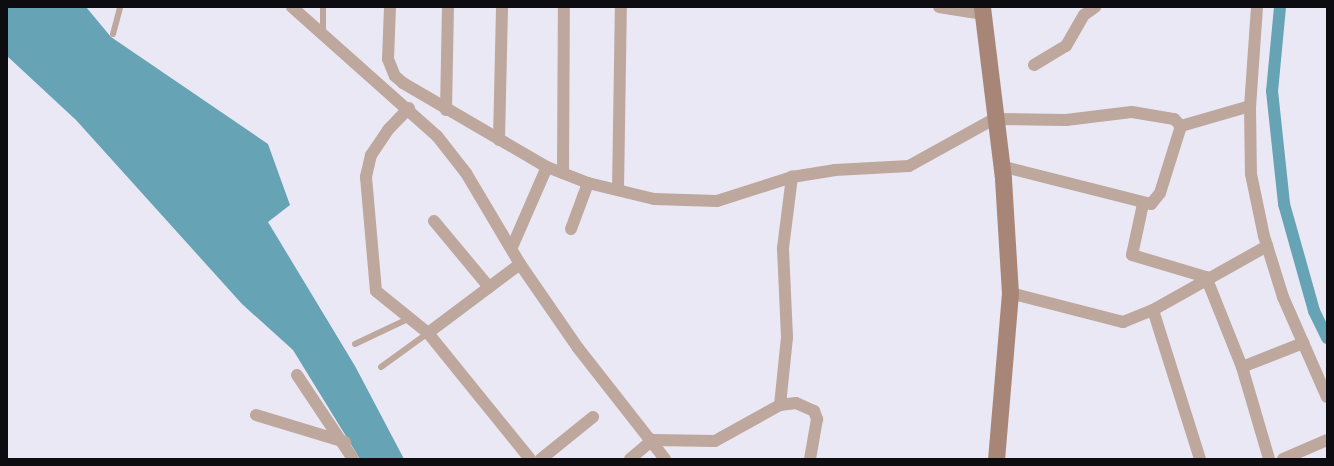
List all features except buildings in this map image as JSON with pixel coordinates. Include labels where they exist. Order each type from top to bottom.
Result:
[{"type":"street","points":[[292,7],[411,110],[466,173],[512,247],[520,264],[578,348],[653,440],[665,459]]},
{"type":"street","points":[[390,7],[390,67],[402,83],[446,110],[547,167],[588,183],[654,199],[717,201],[792,177],[835,170],[909,166],[994,119],[1066,120],[1132,112],[1174,119],[1181,126]]},
{"type":"street","points":[[446,110],[448,7]]},
{"type":"street","points":[[499,140],[502,7]]},
{"type":"street","points":[[563,173],[564,7]]},
{"type":"street","points":[[618,190],[621,7]]},
{"type":"street","points":[[939,7],[982,11],[994,119],[1001,166],[1010,293],[996,459]]},
{"type":"street","points":[[1034,66],[1066,46],[1084,14],[1095,7]]},
{"type":"street","points":[[1257,7],[1250,106],[1251,174],[1267,246],[1303,343],[1327,397]]},
{"type":"street","points":[[423,96],[411,110],[388,130],[371,154],[366,177],[372,278],[383,299],[428,333],[530,459]]},
{"type":"street","points":[[1181,126],[1250,106]]},
{"type":"street","points":[[1001,166],[1144,204],[1156,201],[1160,193],[1181,126]]},
{"type":"street","points":[[512,247],[547,167]]},
{"type":"street","points":[[780,405],[787,337],[783,248],[792,177]]},
{"type":"street","points":[[571,229],[588,183]]},
{"type":"street","points":[[1144,204],[1132,255],[1206,277]]},
{"type":"street","points":[[434,221],[489,287]]},
{"type":"street","points":[[1010,293],[1110,322],[1133,320],[1153,310],[1206,277],[1267,246]]},
{"type":"street","points":[[428,333],[520,264]]},
{"type":"street","points":[[1206,277],[1242,367],[1269,459]]},
{"type":"street","points":[[1153,310],[1200,459]]},
{"type":"street","points":[[1242,367],[1303,343]]},
{"type":"street","points":[[297,375],[345,442],[353,459]]},
{"type":"street","points":[[630,459],[653,440],[715,441],[780,405],[796,403],[814,411],[817,430],[810,459]]},
{"type":"street","points":[[256,415],[345,442]]},
{"type":"street","points":[[541,459],[593,417]]},
{"type":"street","points":[[1283,459],[1327,440]]},
{"type":"lane","points":[[113,34],[120,7]]},
{"type":"lane","points":[[323,7],[323,35]]},
{"type":"lane","points":[[354,344],[408,319]]},
{"type":"lane","points":[[382,367],[428,333]]},
{"type":"water","points":[[7,7],[86,7],[111,37],[268,144],[290,205],[268,222],[355,366],[404,459],[360,459],[293,350],[242,304],[76,120],[7,56]]},
{"type":"waterway","points":[[1280,7],[1272,91],[1284,204],[1314,311],[1327,338]]}]
